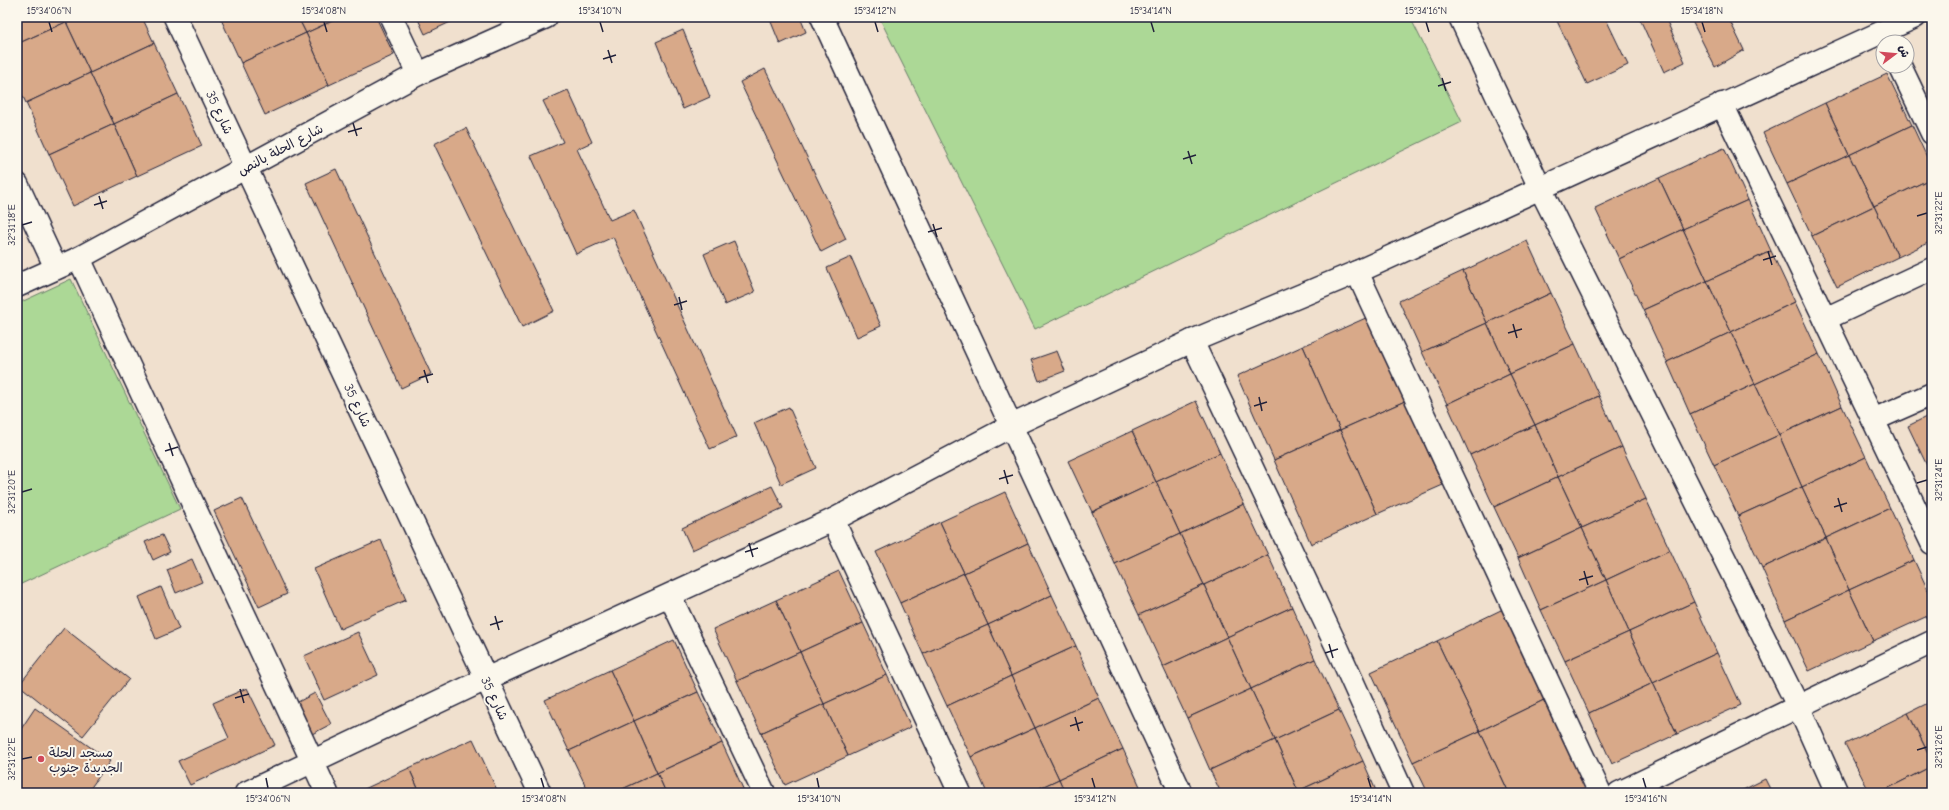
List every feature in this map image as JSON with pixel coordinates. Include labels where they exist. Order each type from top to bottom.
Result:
[{"type":"street","name":"شارع 35","points":[[175,17],[540,793]]},
{"type":"street","points":[[391,17],[418,74]]},
{"type":"street","name":"شارع الحلة بالنص","points":[[17,286],[79,258],[418,74],[546,17]]},
{"type":"street","points":[[822,17],[1181,793]]},
{"type":"street","points":[[1460,17],[1540,188],[1798,708],[1837,793]]},
{"type":"street","points":[[246,793],[486,679],[833,520],[1011,426],[1192,341],[1357,272],[1883,30],[1915,17]]},
{"type":"street","points":[[1904,74],[1932,133]]},
{"type":"street","points":[[1722,104],[1932,542]]},
{"type":"street","points":[[17,184],[56,268]]},
{"type":"street","points":[[79,258],[327,793]]},
{"type":"street","points":[[1825,319],[1932,268]]},
{"type":"street","points":[[1357,272],[1600,793]]},
{"type":"street","points":[[1192,341],[1336,645],[1403,793]]},
{"type":"street","points":[[1873,420],[1932,394]]},
{"type":"street","points":[[833,520],[960,793]]},
{"type":"street","points":[[670,596],[764,793]]},
{"type":"street","points":[[1620,793],[1932,642]]},
{"type":"green space","points":[[879,17],[1410,17],[1462,122],[1035,329]]},
{"type":"green space","points":[[71,279],[180,509],[17,586],[17,304]]},
{"type":"building","points":[[17,17],[64,17],[66,22],[17,44]]},
{"type":"building","points":[[64,17],[77,17],[66,22]]},
{"type":"building","points":[[77,17],[142,17],[154,43],[90,73],[66,22]]},
{"type":"building","points":[[220,17],[298,17],[306,33],[241,63]]},
{"type":"building","points":[[298,17],[341,17],[306,33]]},
{"type":"building","points":[[341,17],[376,17],[394,55],[329,85],[306,33]]},
{"type":"building","points":[[417,17],[461,17],[425,34]]},
{"type":"building","points":[[769,17],[800,17],[806,32],[780,44]]},
{"type":"building","points":[[1565,17],[1605,17],[1628,65],[1587,84],[1557,21]]},
{"type":"building","points":[[1639,17],[1665,17],[1685,62],[1664,72]]},
{"type":"building","points":[[1690,17],[1728,17],[1744,50],[1715,67]]},
{"type":"building","points":[[66,22],[90,73],[26,103],[17,84],[17,44]]},
{"type":"building","points":[[683,30],[710,97],[683,109],[656,42]]},
{"type":"building","points":[[306,33],[329,85],[265,115],[241,63]]},
{"type":"building","points":[[154,43],[178,94],[114,124],[90,73]]},
{"type":"building","points":[[765,69],[846,239],[821,252],[740,82]]},
{"type":"building","points":[[90,73],[114,124],[49,154],[26,103]]},
{"type":"building","points":[[1887,74],[1912,125],[1849,155],[1825,103]]},
{"type":"building","points":[[568,90],[592,142],[577,149],[610,220],[634,210],[737,437],[710,449],[613,237],[576,254],[531,156],[563,142],[543,101]]},
{"type":"building","points":[[178,94],[202,146],[137,176],[114,124]]},
{"type":"building","points":[[1825,103],[1849,155],[1787,184],[1763,133]]},
{"type":"building","points":[[114,124],[137,176],[73,206],[49,154]]},
{"type":"building","points":[[1912,125],[1932,168],[1932,178],[1874,206],[1849,155]]},
{"type":"building","points":[[466,128],[554,311],[522,327],[434,144]]},
{"type":"building","points":[[1724,148],[1748,200],[1683,229],[1659,178]]},
{"type":"building","points":[[1849,155],[1874,206],[1812,236],[1787,184]]},
{"type":"building","points":[[336,169],[431,374],[401,388],[306,183]]},
{"type":"building","points":[[1659,178],[1683,229],[1619,259],[1595,208]]},
{"type":"building","points":[[1932,178],[1932,241],[1898,257],[1874,206]]},
{"type":"building","points":[[1748,200],[1771,251],[1707,281],[1683,229]]},
{"type":"building","points":[[1874,206],[1898,257],[1837,287],[1812,236]]},
{"type":"building","points":[[1683,229],[1707,281],[1643,310],[1619,259]]},
{"type":"building","points":[[734,241],[755,292],[725,305],[704,254]]},
{"type":"building","points":[[1527,241],[1551,293],[1487,323],[1463,271]]},
{"type":"building","points":[[1771,251],[1795,302],[1731,332],[1707,281]]},
{"type":"building","points":[[851,257],[881,326],[857,337],[827,268]]},
{"type":"building","points":[[1463,271],[1487,323],[1422,352],[1399,301]]},
{"type":"building","points":[[1707,281],[1731,332],[1667,362],[1643,310]]},
{"type":"building","points":[[1551,293],[1575,344],[1510,374],[1487,323]]},
{"type":"building","points":[[1795,302],[1819,354],[1755,384],[1731,332]]},
{"type":"building","points":[[1368,317],[1405,401],[1340,430],[1303,346]]},
{"type":"building","points":[[1487,323],[1510,374],[1447,404],[1422,352]]},
{"type":"building","points":[[1731,332],[1755,384],[1690,414],[1667,362]]},
{"type":"building","points":[[1575,344],[1599,396],[1535,425],[1510,374]]},
{"type":"building","points":[[1303,346],[1340,430],[1274,460],[1237,376]]},
{"type":"building","points":[[1057,351],[1065,371],[1039,381],[1031,360]]},
{"type":"building","points":[[1819,354],[1842,406],[1779,435],[1755,384]]},
{"type":"building","points":[[1510,374],[1535,425],[1470,455],[1447,404]]},
{"type":"building","points":[[1755,384],[1779,435],[1714,465],[1690,414]]},
{"type":"building","points":[[1599,396],[1622,447],[1558,477],[1535,425]]},
{"type":"building","points":[[1196,401],[1220,453],[1156,482],[1132,431]]},
{"type":"building","points":[[1405,401],[1443,485],[1377,514],[1340,430]]},
{"type":"building","points":[[1842,406],[1866,457],[1802,487],[1779,435]]},
{"type":"building","points":[[789,407],[816,468],[781,484],[754,423]]},
{"type":"building","points":[[1932,414],[1932,476],[1908,426]]},
{"type":"building","points":[[1535,425],[1558,477],[1494,507],[1470,455]]},
{"type":"building","points":[[1340,430],[1377,514],[1311,544],[1274,460]]},
{"type":"building","points":[[1132,431],[1156,482],[1092,512],[1068,461]]},
{"type":"building","points":[[1779,435],[1802,487],[1738,516],[1714,465]]},
{"type":"building","points":[[1622,447],[1646,499],[1582,528],[1558,477]]},
{"type":"building","points":[[1220,453],[1244,504],[1180,534],[1156,482]]},
{"type":"building","points":[[1866,457],[1890,508],[1826,538],[1802,487]]},
{"type":"building","points":[[1558,477],[1582,528],[1518,558],[1494,507]]},
{"type":"building","points":[[1156,482],[1180,534],[1115,564],[1092,512]]},
{"type":"building","points":[[772,486],[783,508],[692,550],[682,528]]},
{"type":"building","points":[[1802,487],[1826,538],[1762,568],[1738,516]]},
{"type":"building","points":[[1005,492],[1028,543],[964,573],[940,522]]},
{"type":"building","points":[[242,498],[287,594],[259,607],[214,511]]},
{"type":"building","points":[[1646,499],[1670,550],[1606,580],[1582,528]]},
{"type":"building","points":[[1244,504],[1268,555],[1204,585],[1180,534]]},
{"type":"building","points":[[1890,508],[1914,560],[1849,590],[1826,538]]},
{"type":"building","points":[[940,522],[964,573],[900,603],[876,552]]},
{"type":"building","points":[[1582,528],[1606,580],[1541,610],[1518,558]]},
{"type":"building","points":[[1180,534],[1204,585],[1139,615],[1115,564]]},
{"type":"building","points":[[162,535],[170,552],[153,560],[145,542]]},
{"type":"building","points":[[1826,538],[1849,590],[1785,620],[1762,568]]},
{"type":"building","points":[[381,540],[406,600],[340,629],[314,569]]},
{"type":"building","points":[[1028,543],[1052,595],[988,625],[964,573]]},
{"type":"building","points":[[1670,550],[1694,602],[1629,632],[1606,580]]},
{"type":"building","points":[[1268,555],[1292,607],[1227,637],[1204,585]]},
{"type":"building","points":[[192,559],[202,582],[176,593],[167,570]]},
{"type":"building","points":[[1914,560],[1932,599],[1932,614],[1873,641],[1849,590]]},
{"type":"building","points":[[839,571],[863,623],[800,652],[776,600]]},
{"type":"building","points":[[964,573],[988,625],[923,654],[900,603]]},
{"type":"building","points":[[1606,580],[1629,632],[1565,661],[1541,610]]},
{"type":"building","points":[[1204,585],[1227,637],[1163,667],[1139,615]]},
{"type":"building","points":[[161,587],[179,629],[156,639],[139,597]]},
{"type":"building","points":[[1849,590],[1873,641],[1809,671],[1785,620]]},
{"type":"building","points":[[1052,595],[1076,646],[1011,676],[988,625]]},
{"type":"building","points":[[776,600],[800,652],[737,681],[713,629]]},
{"type":"building","points":[[1694,602],[1717,653],[1653,683],[1629,632]]},
{"type":"building","points":[[1292,607],[1315,659],[1251,689],[1227,637]]},
{"type":"building","points":[[1503,609],[1546,699],[1480,731],[1437,641]]},
{"type":"building","points":[[863,623],[887,675],[824,704],[800,652]]},
{"type":"building","points":[[988,625],[1011,676],[947,706],[923,654]]},
{"type":"building","points":[[64,628],[129,679],[83,736],[19,685]]},
{"type":"building","points":[[358,632],[378,675],[324,700],[304,656]]},
{"type":"building","points":[[1629,632],[1653,683],[1589,713],[1565,661]]},
{"type":"building","points":[[1227,637],[1251,689],[1187,718],[1163,667]]},
{"type":"building","points":[[674,640],[698,692],[634,721],[610,670]]},
{"type":"building","points":[[1437,641],[1480,731],[1413,762],[1371,672]]},
{"type":"building","points":[[1076,646],[1099,698],[1035,728],[1011,676]]},
{"type":"building","points":[[800,652],[824,704],[761,733],[737,681]]},
{"type":"building","points":[[1717,653],[1741,705],[1677,734],[1653,683]]},
{"type":"building","points":[[1315,659],[1339,710],[1275,740],[1251,689]]},
{"type":"building","points":[[610,670],[634,721],[569,751],[545,700]]},
{"type":"building","points":[[887,675],[911,727],[848,756],[824,704]]},
{"type":"building","points":[[1011,676],[1035,728],[971,757],[947,706]]},
{"type":"building","points":[[1653,683],[1677,734],[1612,764],[1589,713]]},
{"type":"building","points":[[247,688],[275,745],[190,785],[178,761],[229,738],[213,703]]},
{"type":"building","points":[[1251,689],[1275,740],[1210,770],[1187,718]]},
{"type":"building","points":[[698,692],[722,743],[657,773],[634,721]]},
{"type":"building","points":[[315,693],[331,724],[312,734],[296,703]]},
{"type":"building","points":[[1099,698],[1123,749],[1059,779],[1035,728]]},
{"type":"building","points":[[1546,699],[1588,789],[1581,793],[1509,793],[1480,731]]},
{"type":"building","points":[[1932,701],[1932,761],[1908,713]]},
{"type":"building","points":[[824,704],[848,756],[785,785],[761,733]]},
{"type":"building","points":[[35,708],[110,761],[87,793],[17,793],[17,735]]},
{"type":"building","points":[[1339,710],[1363,761],[1298,791],[1275,740]]},
{"type":"building","points":[[1908,713],[1932,761],[1932,766],[1879,793],[1870,793],[1845,744]]},
{"type":"building","points":[[634,721],[657,773],[614,793],[589,793],[569,751]]},
{"type":"building","points":[[1035,728],[1059,779],[1029,793],[987,793],[971,757]]},
{"type":"building","points":[[1480,731],[1509,793],[1428,793],[1413,762]]},
{"type":"building","points":[[473,739],[497,790],[491,793],[420,793],[409,768]]},
{"type":"building","points":[[1275,740],[1298,791],[1295,793],[1221,793],[1210,770]]},
{"type":"building","points":[[722,743],[745,793],[666,793],[657,773]]},
{"type":"building","points":[[1123,749],[1143,793],[1065,793],[1059,779]]},
{"type":"building","points":[[1363,761],[1377,793],[1299,793],[1298,791]]},
{"type":"building","points":[[1932,766],[1932,793],[1879,793]]},
{"type":"building","points":[[409,768],[420,793],[356,793]]},
{"type":"building","points":[[657,773],[666,793],[614,793]]},
{"type":"building","points":[[1059,779],[1065,793],[1029,793]]},
{"type":"building","points":[[1765,779],[1772,793],[1737,793]]},
{"type":"place","name":"مسجد الحلة الجديدة جنوب","points":[[41,759]]}]
